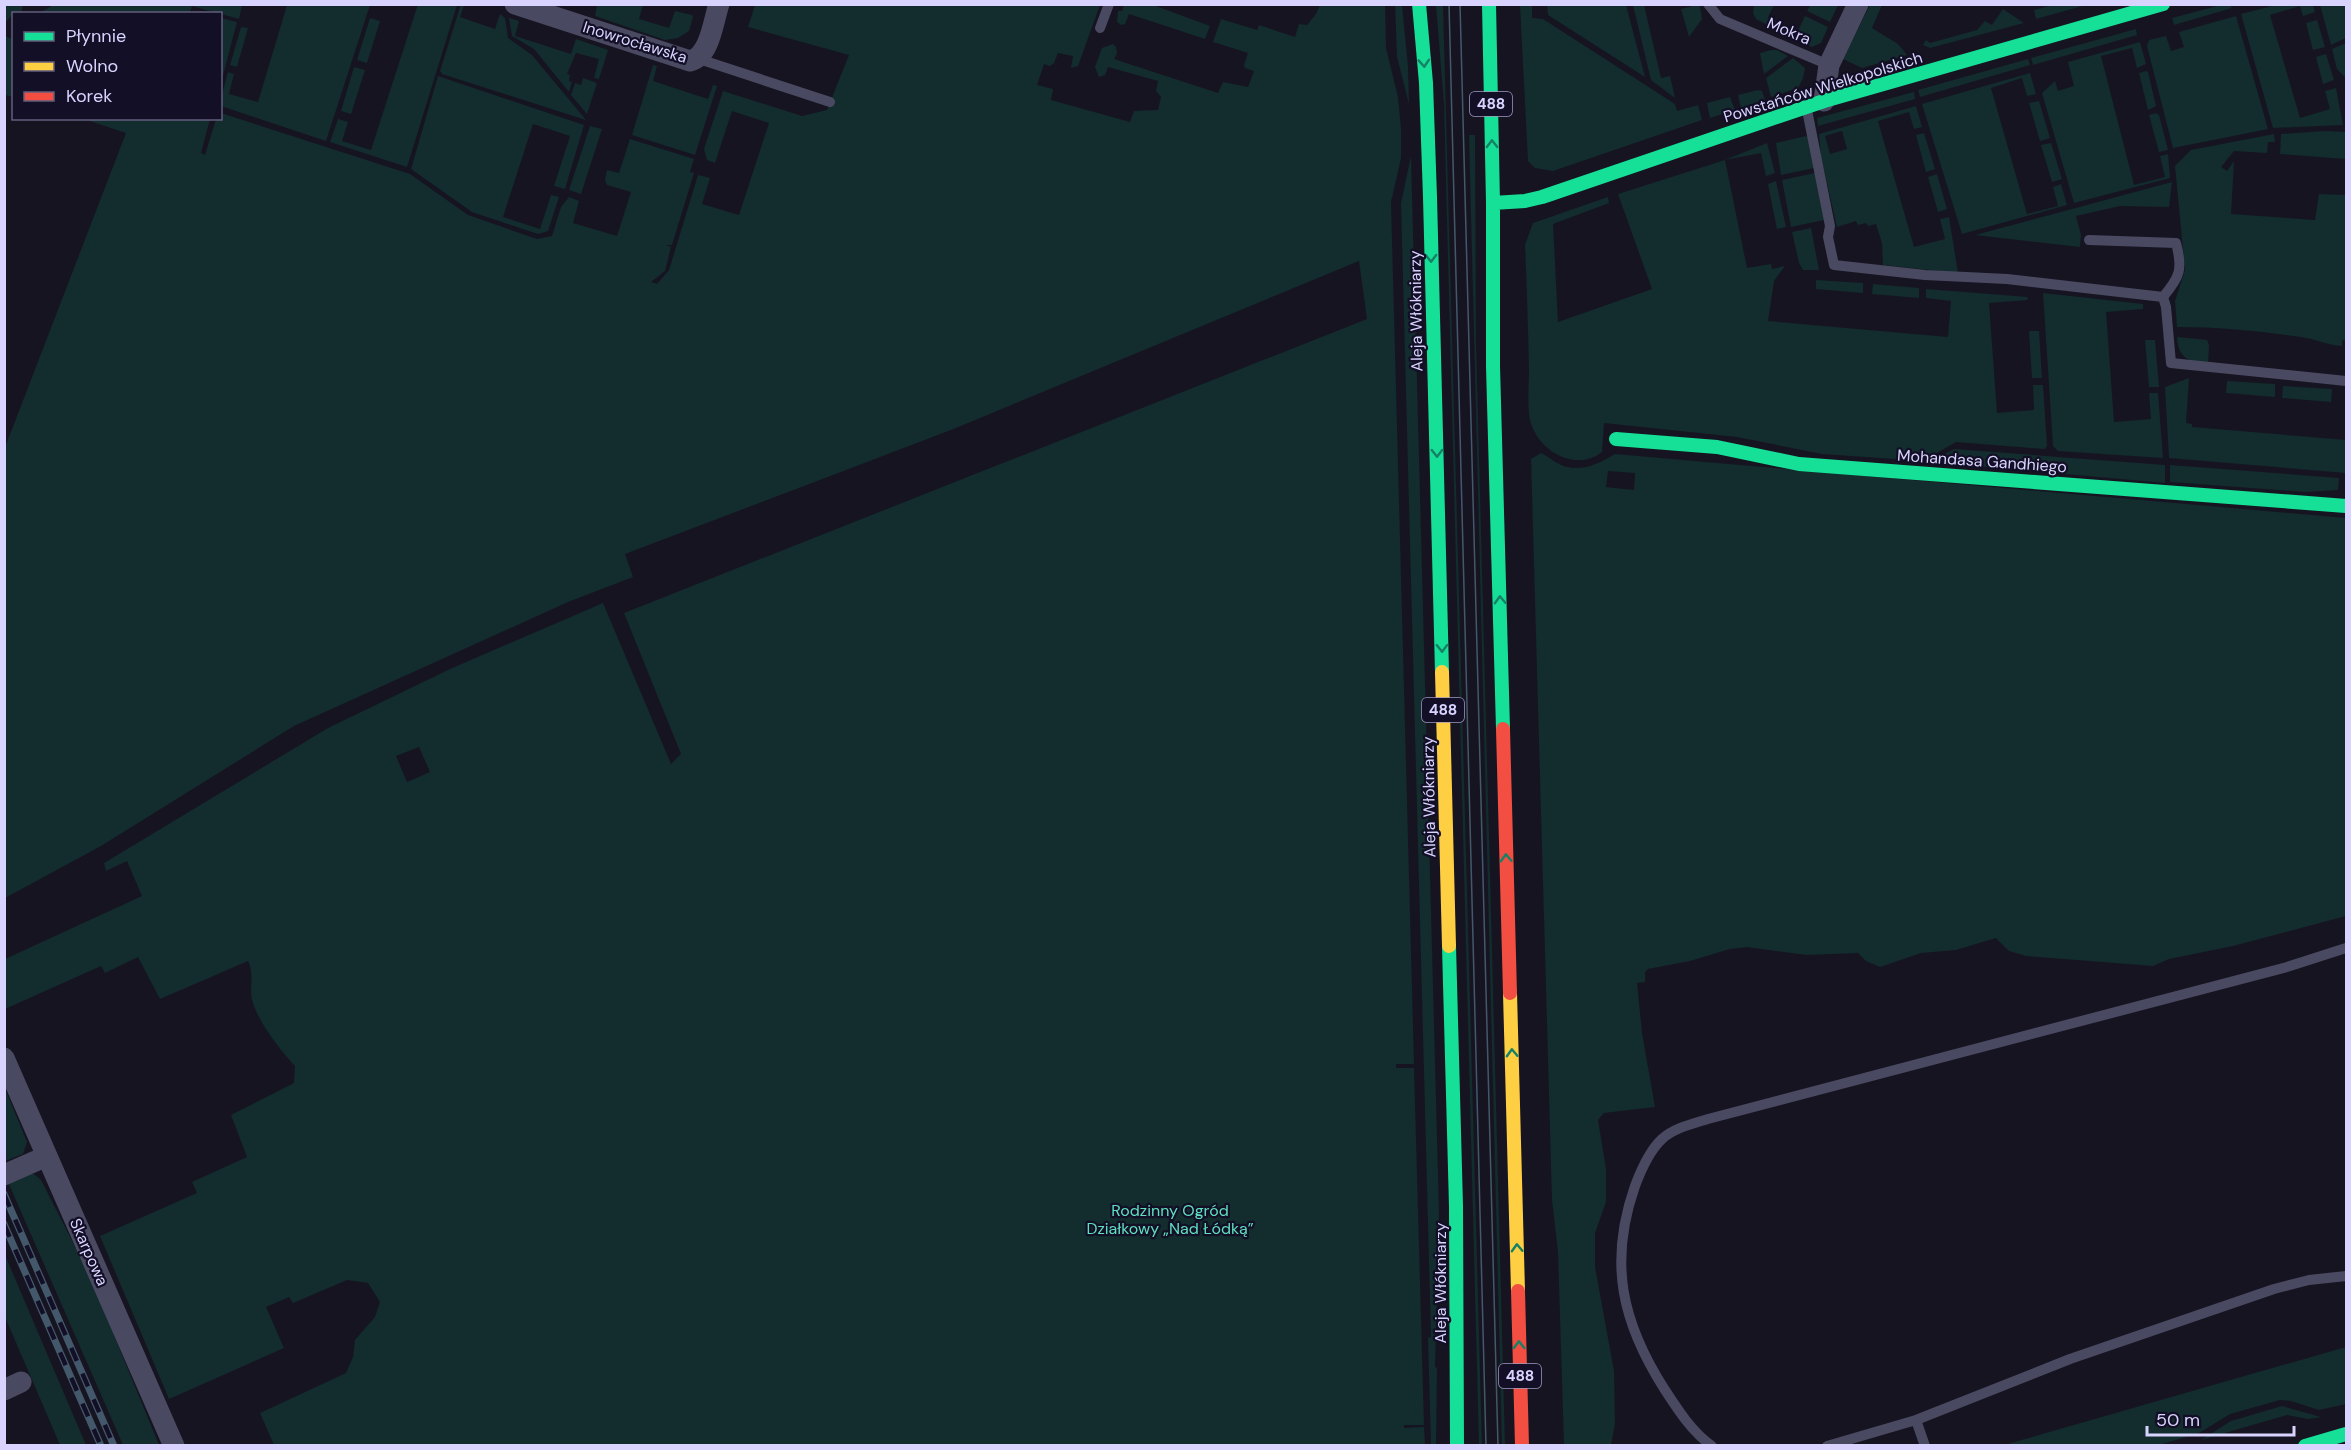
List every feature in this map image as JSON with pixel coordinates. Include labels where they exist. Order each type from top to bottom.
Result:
[{"type":"main road","name":"Aleja Włókniarzy","points":[[1419,4],[1426,83],[1430,197],[1456,1206],[1457,1446]]},
{"type":"main road","name":"488","points":[[1489,4],[1493,203],[1493,366],[1522,1446]]},
{"type":"main road","name":"Powstańców Wielkopolskich","points":[[1493,203],[1525,201],[1542,197],[1815,104],[2146,7],[2163,4]]},
{"type":"main road","name":"Mohandasa Gandhiego","points":[[1616,439],[1717,447],[1798,464],[2346,506]]},
{"type":"main road","points":[[2305,1446],[2346,1434]]},
{"type":"street","name":"Inowrocławska","points":[[515,4],[690,61],[699,59],[704,51],[719,4]]},
{"type":"street","points":[[1815,104],[1829,65],[1858,4]]},
{"type":"street","name":"Skarpowa","points":[[4,1058],[174,1446]]},
{"type":"street","points":[[4,1175],[47,1156]]},
{"type":"lane","points":[[1100,28],[1109,4]]},
{"type":"lane","name":"Mokra","points":[[1708,4],[1720,19],[1829,65]]},
{"type":"lane","points":[[699,59],[830,102]]},
{"type":"lane","points":[[1815,104],[1830,226],[1828,237],[1834,265],[1925,275],[2018,280],[2163,297]]},
{"type":"lane","points":[[2089,240],[2176,243],[2180,256],[2178,280],[2163,297]]},
{"type":"lane","points":[[2163,297],[2171,363],[2346,381]]},
{"type":"lane","points":[[1712,1446],[1693,1428],[1675,1405],[1639,1345],[1629,1319],[1623,1285],[1621,1238],[1626,1213],[1650,1152],[1663,1138],[1680,1128],[1708,1119],[2288,967],[2346,948]]},
{"type":"lane","points":[[1827,1446],[1916,1420],[2070,1359],[2274,1289],[2309,1280],[2346,1276]]},
{"type":"lane","points":[[1916,1420],[1925,1446]]},
{"type":"green space","points":[[5,4],[23,5],[21,12],[12,12],[12,15],[5,23]]},
{"type":"green space","points":[[53,4],[242,5],[239,19],[222,14],[222,12],[192,6],[190,12],[42,12]]},
{"type":"green space","points":[[418,4],[457,5],[407,167],[330,142],[338,119],[348,122],[342,141],[371,150]]},
{"type":"green space","points":[[461,4],[464,5],[460,17],[495,29],[500,14],[505,18],[508,38],[532,55],[586,120],[442,74],[440,71]]},
{"type":"green space","points":[[1811,4],[1838,5],[1830,22],[1807,11]]},
{"type":"green space","points":[[2057,4],[2086,5],[2036,19],[2034,10]]},
{"type":"green space","points":[[287,5],[370,5],[326,141],[222,106],[222,94],[228,72],[234,74],[229,94],[258,102]]},
{"type":"green space","points":[[597,5],[643,5],[639,19],[669,28],[675,11],[692,15],[689,31],[678,38],[665,40],[595,16]]},
{"type":"green space","name":"Rodzinny Ogród Działkowy „Nad Łódką”","points":[[755,5],[1100,5],[1078,66],[1071,68],[1073,56],[1058,53],[1054,63],[1050,66],[1044,64],[1037,85],[1053,89],[1051,100],[1130,122],[1134,111],[1158,110],[1161,97],[1156,91],[1158,81],[1108,67],[1105,75],[1099,77],[1095,67],[1102,48],[1113,44],[1117,53],[1114,59],[1218,93],[1223,82],[1248,87],[1254,71],[1245,68],[1244,65],[1248,53],[1213,42],[1221,19],[1257,30],[1259,25],[1295,37],[1299,24],[1307,25],[1320,5],[1385,5],[1386,48],[1398,97],[1401,129],[1401,158],[1391,202],[1414,1064],[1396,1064],[1396,1068],[1414,1068],[1424,1425],[1404,1425],[1404,1428],[1424,1427],[1425,1445],[274,1445],[260,1413],[346,1373],[353,1357],[355,1340],[375,1317],[380,1302],[368,1283],[347,1280],[293,1303],[289,1297],[266,1307],[284,1348],[169,1399],[100,1236],[197,1193],[192,1182],[247,1157],[231,1115],[294,1083],[295,1066],[283,1053],[256,1011],[252,998],[251,972],[248,961],[160,999],[138,957],[105,973],[101,966],[5,1009],[5,959],[142,896],[127,861],[106,871],[104,863],[328,728],[450,669],[603,603],[671,764],[681,754],[624,613],[1367,319],[1359,261],[951,430],[625,554],[633,577],[568,602],[294,726],[101,846],[5,898],[4,450],[126,133],[87,120],[210,120],[201,153],[205,155],[216,120],[222,120],[222,113],[410,174],[468,215],[537,239],[552,236],[561,207],[569,197],[579,201],[573,223],[617,236],[631,192],[607,185],[605,180],[607,170],[619,173],[630,139],[694,159],[690,172],[694,173],[672,245],[666,245],[671,247],[665,271],[651,282],[657,284],[669,270],[698,175],[710,178],[702,204],[739,215],[769,123],[732,111],[715,163],[707,160],[704,149],[723,91],[802,116],[827,110],[849,55],[748,27]],"holes":[[[419,747],[430,772],[407,782],[396,756]]]},
{"type":"green space","points":[[1124,5],[1153,5],[1210,26],[1205,39],[1129,14],[1125,24],[1121,25],[1117,22],[1118,11],[1122,11]]},
{"type":"green space","points":[[1395,5],[1402,5],[1409,104],[1397,57]]},
{"type":"green space","points":[[1436,5],[1443,5],[1482,1446],[1479,1445],[1444,104]]},
{"type":"green space","points":[[1520,5],[1532,5],[1532,18],[1543,19],[1675,104],[1677,111],[1698,105],[1702,120],[1553,171],[1535,168],[1528,161]]},
{"type":"green space","points":[[1547,5],[1626,5],[1645,77],[1548,15]]},
{"type":"green space","points":[[1633,5],[1644,5],[1661,78],[1670,76],[1675,98],[1651,80]]},
{"type":"green space","points":[[1697,5],[1700,7],[1702,19],[1689,37],[1681,9]]},
{"type":"green space","points":[[1754,5],[1774,5],[1768,17],[1798,31],[1805,16],[1828,27],[1821,43],[1812,47],[1756,19],[1753,13]]},
{"type":"green space","points":[[1870,5],[1882,5],[1872,28],[1898,44],[1907,55],[1862,68],[1843,59]]},
{"type":"green space","points":[[2229,5],[2232,8],[2174,25],[2172,18]]},
{"type":"green space","points":[[2276,5],[2313,5],[2315,12],[2303,16],[2300,6],[2270,15],[2300,118],[2330,109],[2325,91],[2336,88],[2343,125],[2273,128],[2241,14]]},
{"type":"green space","points":[[2320,5],[2346,5],[2346,38],[2331,45]]},
{"type":"green space","points":[[2003,9],[2024,23],[1930,48],[1923,45],[1926,40],[1930,43],[1977,30],[1985,21],[1992,25]]},
{"type":"green space","points":[[2236,16],[2268,129],[2173,148],[2147,46],[2149,40],[2166,36],[2171,51],[2184,47],[2179,32]]},
{"type":"green space","points":[[222,18],[237,22],[222,79]]},
{"type":"green space","points":[[370,18],[380,21],[367,63],[357,60]]},
{"type":"green space","points":[[509,18],[519,21],[515,36],[571,54],[576,39],[608,50],[599,79],[594,78],[599,59],[576,53],[567,74],[570,75],[569,81],[572,82],[569,92],[534,49],[512,36]]},
{"type":"green space","points":[[2317,20],[2325,47],[2313,50],[2306,23]]},
{"type":"green space","points":[[241,27],[248,28],[237,67],[230,65]]},
{"type":"green space","points":[[2136,29],[2137,35],[2033,65],[2031,58]]},
{"type":"green space","points":[[5,36],[12,39],[12,97],[5,95]]},
{"type":"green space","points":[[2140,42],[2146,64],[2137,68],[2132,48],[2101,56],[2134,185],[2165,177],[2160,156],[2168,154],[2170,178],[2074,203],[2042,93],[2055,81],[2058,91],[2074,86],[2068,62]]},
{"type":"green space","points":[[2346,43],[2346,78],[2337,69],[2332,49]]},
{"type":"green space","points":[[1777,50],[1788,56],[1764,74],[1760,53]]},
{"type":"green space","points":[[2326,54],[2334,80],[2323,84],[2316,57]]},
{"type":"green space","points":[[1793,58],[1805,68],[1798,88],[1771,97],[1766,78]]},
{"type":"green space","points":[[2028,59],[2030,65],[1920,97],[1918,90]]},
{"type":"green space","points":[[653,65],[657,66],[653,81],[708,99],[713,85],[717,86],[695,155],[632,135]]},
{"type":"green space","points":[[354,67],[365,70],[351,114],[341,111]]},
{"type":"green space","points":[[2146,71],[2156,106],[2148,110],[2139,73]]},
{"type":"green space","points":[[2030,73],[2036,94],[2027,96],[2022,78],[1991,88],[2027,214],[2058,206],[2053,187],[2061,184],[2067,205],[1962,234],[1922,104]]},
{"type":"green space","points":[[438,76],[584,125],[565,189],[554,186],[570,136],[533,124],[503,217],[540,229],[551,195],[559,197],[548,231],[538,234],[472,212],[411,169]]},
{"type":"green space","points":[[583,78],[597,83],[587,114],[571,95],[575,83],[581,85]]},
{"type":"green space","points":[[1762,91],[1765,100],[1741,108],[1738,95]]},
{"type":"green space","points":[[1914,92],[1915,99],[1818,126],[1817,118]]},
{"type":"green space","points":[[1730,97],[1735,110],[1710,118],[1707,103]]},
{"type":"green space","points":[[2039,101],[2050,138],[2040,141],[2029,103]]},
{"type":"green space","points":[[1916,106],[1922,127],[1914,129],[1909,112],[1878,121],[1914,247],[1945,239],[1940,219],[1949,217],[1958,273],[1883,265],[1882,243],[1876,224],[1858,225],[1856,221],[1837,227],[1821,157],[1819,134]],"holes":[[[1842,131],[1847,149],[1830,154],[1825,136]]]},
{"type":"green space","points":[[2156,113],[2159,115],[2168,150],[2159,152],[2149,115]]},
{"type":"green space","points":[[590,126],[602,129],[581,194],[569,190]]},
{"type":"green space","points":[[2346,132],[2346,159],[2280,154],[2281,134]]},
{"type":"green space","points":[[1924,133],[1935,169],[1926,172],[1916,135]]},
{"type":"green space","points":[[2274,134],[2275,142],[2268,142],[2267,153],[2234,151],[2221,167],[2227,171],[2234,161],[2231,214],[2315,220],[2319,194],[2346,195],[2346,341],[2342,340],[2342,346],[2270,333],[2177,327],[2175,301],[2185,270],[2175,166],[2191,150]]},
{"type":"green space","points":[[1469,135],[1475,135],[1476,342],[1505,1446],[1502,1445]]},
{"type":"green space","points":[[1806,136],[1809,139],[1814,168],[1781,175],[1776,143]]},
{"type":"green space","points":[[1767,143],[1775,173],[1766,176],[1761,153],[1725,160]]},
{"type":"green space","points":[[2051,143],[2062,179],[2052,182],[2041,145]]},
{"type":"green space","points":[[1411,156],[1439,1213],[1435,1367],[1437,1368],[1436,1446],[1431,1445],[1428,1338],[1431,1337],[1401,203]]},
{"type":"green space","points":[[1725,160],[1747,268],[1771,264],[1772,269],[1785,266],[1774,281],[1768,321],[1948,337],[1951,301],[1926,298],[1926,289],[2028,297],[2027,300],[1989,303],[1997,413],[2034,410],[2033,385],[2043,385],[2047,446],[2045,449],[1956,442],[1923,461],[1822,454],[1737,437],[1604,423],[1602,452],[1591,458],[1569,459],[1558,455],[1540,441],[1530,420],[1529,408],[1525,245],[1533,223],[1608,197],[1609,203],[1553,224],[1558,322],[1652,289],[1618,194]]},
{"type":"green space","points":[[1815,173],[1824,220],[1791,227],[1782,180]]},
{"type":"green space","points":[[1937,174],[1947,209],[1938,212],[1928,177]]},
{"type":"green space","points":[[1776,181],[1786,227],[1777,229],[1768,184]]},
{"type":"green space","points":[[2172,182],[2169,207],[2120,206],[2076,216],[2081,235],[2080,247],[1975,235]]},
{"type":"green space","points":[[1811,228],[1819,270],[1803,270],[1799,263],[1792,232]]},
{"type":"green space","points":[[1816,280],[1863,283],[1863,293],[1816,289]]},
{"type":"green space","points":[[1873,284],[1919,288],[1919,298],[1872,294]]},
{"type":"green space","points":[[2043,293],[2143,304],[2143,309],[2106,312],[2114,422],[2151,419],[2149,393],[2158,393],[2163,458],[2058,451],[2053,446]]},
{"type":"green space","points":[[2029,331],[2039,331],[2042,378],[2032,378]]},
{"type":"green space","points":[[2177,337],[2207,340],[2208,364],[2186,358],[2180,350]]},
{"type":"green space","points":[[2145,340],[2155,340],[2159,387],[2149,387]]},
{"type":"green space","points":[[2189,378],[2186,423],[2192,424],[2192,427],[2346,440],[2346,473],[2169,458],[2165,387]]},
{"type":"green space","points":[[2227,381],[2275,384],[2275,397],[2226,393]]},
{"type":"green space","points":[[2283,386],[2332,389],[2331,402],[2282,398]]},
{"type":"green space","points":[[1954,449],[2165,465],[2165,483],[1930,462]]},
{"type":"green space","points":[[1541,453],[1561,465],[1582,468],[1615,454],[2346,518],[2346,916],[2233,946],[2169,959],[2153,966],[2026,956],[2009,951],[1996,938],[1956,950],[1921,953],[1880,967],[1866,961],[1858,953],[1807,955],[1747,947],[1648,969],[1645,972],[1645,982],[1637,983],[1642,1033],[1655,1107],[1604,1113],[1598,1120],[1606,1169],[1606,1202],[1595,1233],[1595,1267],[1614,1371],[1615,1424],[1611,1445],[1564,1445],[1558,1252],[1552,1200],[1531,459]],"holes":[[[1608,471],[1635,473],[1634,490],[1606,487]]]},
{"type":"green space","points":[[2170,465],[2339,478],[2338,490],[2306,492],[2170,482]]},
{"type":"green space","points":[[4,1086],[27,1142],[23,1154],[5,1161]]},
{"type":"green space","points":[[26,1174],[34,1174],[41,1180],[88,1272],[159,1445],[123,1445],[8,1182]]},
{"type":"green space","points":[[5,1255],[86,1445],[60,1445],[5,1317]]},
{"type":"green space","points":[[2346,1347],[2346,1404],[2319,1410],[2280,1400],[2230,1414],[2199,1433],[2159,1445],[2004,1445]]},
{"type":"green space","points":[[2282,1406],[2321,1417],[2308,1419],[2287,1415],[2201,1440],[2231,1421]]},
{"type":"tram line","points":[[1449,4],[1486,1446]]},
{"type":"tram line","points":[[1460,4],[1498,1446]]},
{"type":"railway","points":[[4,1194],[114,1446]]},
{"type":"railway","points":[[4,1224],[101,1446]]},
{"type":"traffic: fast","points":[[1419,4],[1426,83],[1430,197],[1442,672]]},
{"type":"traffic: fast","points":[[1489,4],[1493,203],[1493,366],[1503,729]]},
{"type":"traffic: fast","points":[[1493,203],[1525,201],[1542,197],[1824,101],[2163,4]]},
{"type":"traffic: fast","points":[[1616,439],[1717,447],[1799,464],[2346,506]]},
{"type":"traffic: fast","points":[[1449,946],[1456,1206],[1457,1446]]},
{"type":"traffic: fast","points":[[2305,1446],[2346,1434]]},
{"type":"traffic: slow","points":[[1442,672],[1449,946]]},
{"type":"traffic: slow","points":[[1510,993],[1518,1291]]},
{"type":"traffic: jam","points":[[1503,729],[1510,993]]},
{"type":"traffic: jam","points":[[1518,1291],[1522,1446]]}]
